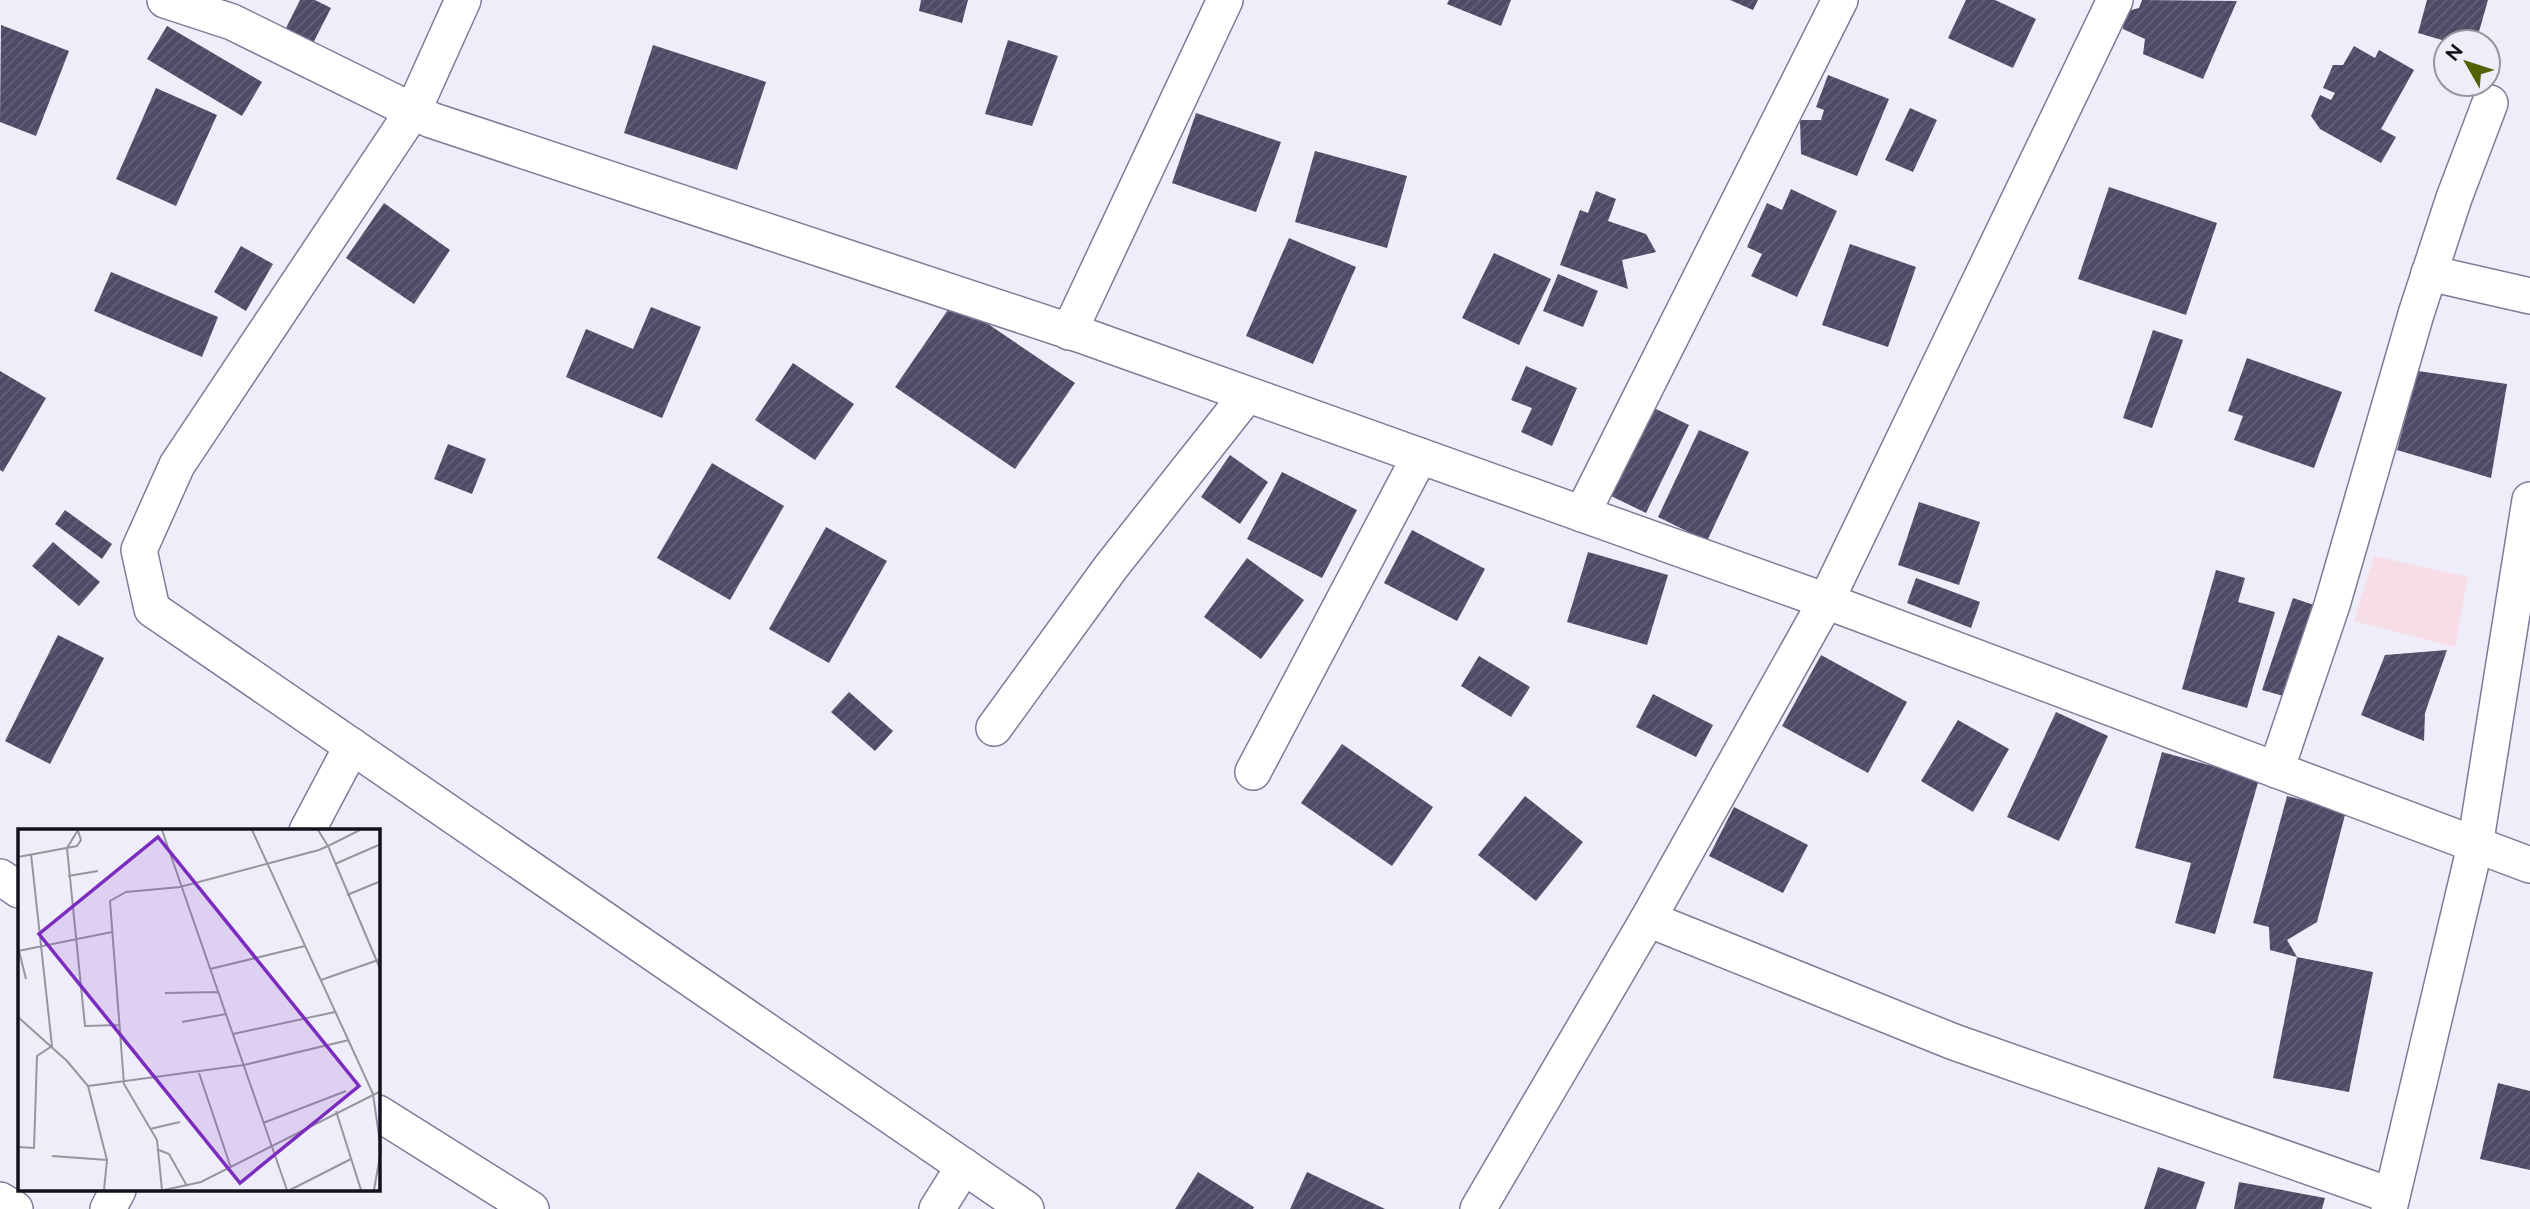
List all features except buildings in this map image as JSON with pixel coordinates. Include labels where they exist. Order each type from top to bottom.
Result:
[{"type":"street","points":[[165,0],[232,22],[431,120],[1069,332],[1420,456],[1826,601],[2530,865]]},
{"type":"street","points":[[463,0],[413,111],[177,465],[139,550],[152,609],[1026,1209]]},
{"type":"street","points":[[1069,332],[1225,0]]},
{"type":"street","points":[[1582,514],[1840,0]]},
{"type":"street","points":[[1478,1209],[1648,919],[1826,601],[2115,0]]},
{"type":"street","points":[[2276,770],[2332,605],[2429,274],[2490,103]]},
{"type":"street","points":[[2429,274],[2530,296]]},
{"type":"street","points":[[994,728],[1111,567],[1247,395]]},
{"type":"street","points":[[1253,772],[1420,456]]},
{"type":"street","points":[[1648,919],[1954,1042],[2390,1203],[2475,846],[2530,500]]},
{"type":"street","points":[[308,829],[352,746]]},
{"type":"street","points":[[0,877],[18,889]]},
{"type":"street","points":[[380,1114],[531,1209]]},
{"type":"street","points":[[937,1209],[964,1166]]},
{"type":"street","points":[[108,1209],[117,1192]]},
{"type":"street","points":[[0,1200],[15,1209]]},
{"type":"shaded area","points":[[2374,556],[2468,577],[2455,647],[2354,621]]}]
